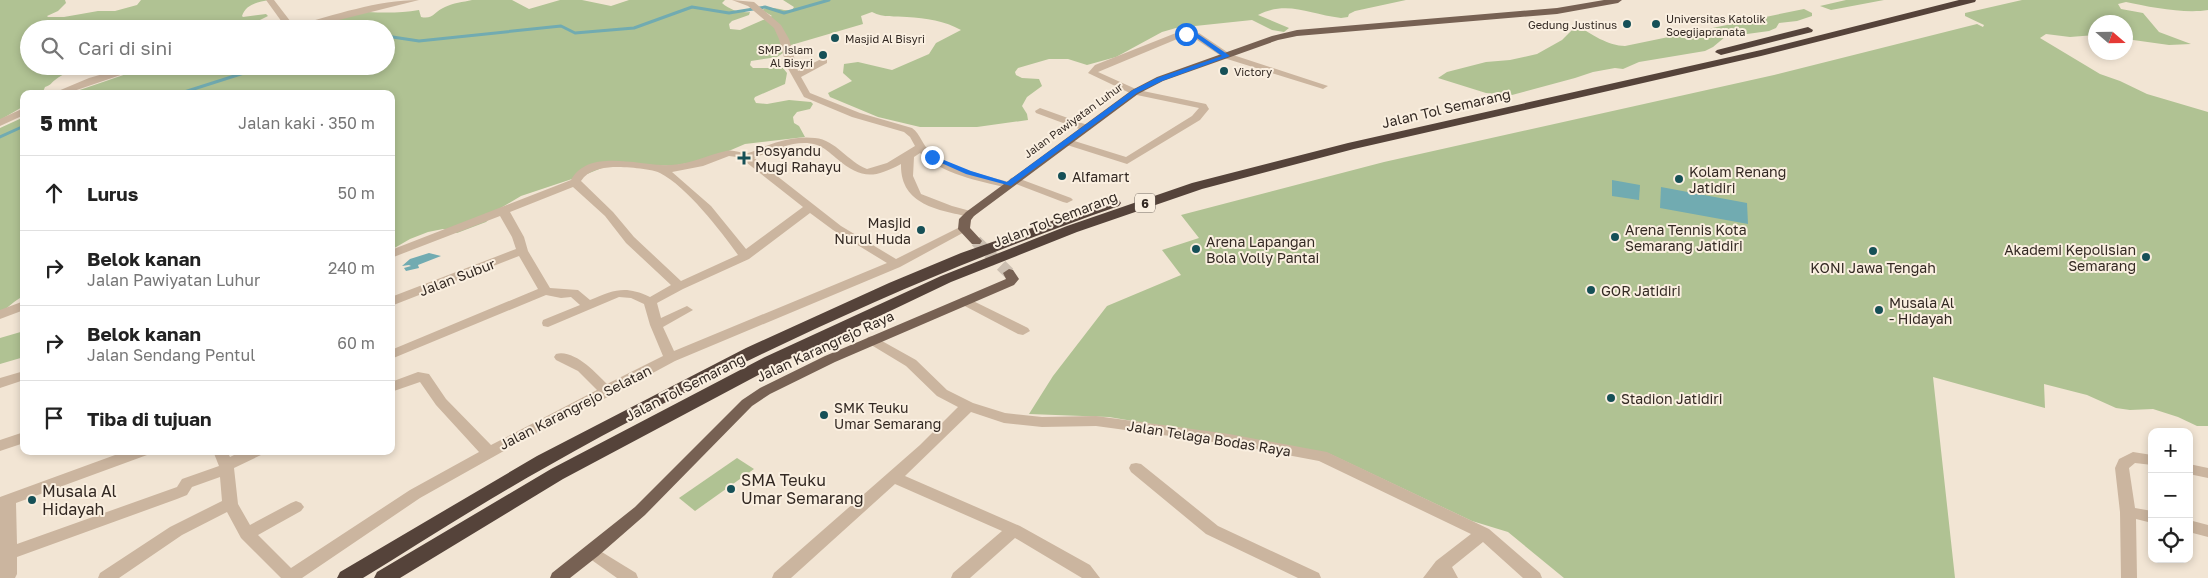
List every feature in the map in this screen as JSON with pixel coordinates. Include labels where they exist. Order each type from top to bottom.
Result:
[{"type":"highway","name":"Jalan Tol Semarang","points":[[347,578],[542,462],[628,415],[800,328],[937,268],[1064,219],[1186,180],[1335,139],[1538,96],[1932,0]]},
{"type":"highway","name":"Jalan Tol Semarang","points":[[384,578],[557,474],[641,428],[772,361],[946,279],[1072,228],[1197,186],[1352,146],[1761,53],[1971,0]]},
{"type":"main road","name":"Jalan Pawiyatan Luhur","points":[[970,214],[1135,92],[1160,79],[1275,38],[1297,33],[1558,11],[1618,0]]},
{"type":"main road","points":[[970,214],[965,220],[964,229],[976,241]]},
{"type":"main road","name":"Jalan Karangrejo Raya","points":[[558,578],[640,511],[747,403],[784,381],[873,340],[1010,282],[1013,279],[1010,275]]},
{"type":"street","points":[[270,0],[285,20]]},
{"type":"street","points":[[325,20],[392,2],[416,0]]},
{"type":"street","points":[[736,0],[757,6],[772,21],[782,34],[789,59],[802,90],[813,98],[856,116],[908,130],[915,135],[920,148],[932,157],[951,166],[1012,182],[1068,200]]},
{"type":"street","points":[[1068,142],[1128,161],[1196,118],[1204,109],[1196,104],[1135,92],[1093,73],[1094,70],[1186,34],[1196,35],[1227,56],[1322,86]]},
{"type":"street","points":[[797,75],[824,61]]},
{"type":"street","points":[[66,90],[110,75]]},
{"type":"street","points":[[1040,111],[1086,128]]},
{"type":"street","points":[[0,123],[20,113]]},
{"type":"street","points":[[746,157],[784,143],[814,141],[824,144],[860,171],[867,173],[875,172],[920,148]]},
{"type":"street","points":[[395,249],[503,211],[575,182],[577,176],[584,172],[615,164],[661,169],[697,165],[738,152],[844,233],[896,264]]},
{"type":"street","points":[[909,155],[906,161],[907,172],[917,196],[948,209],[970,214]]},
{"type":"street","points":[[661,169],[676,180],[718,221],[745,256]]},
{"type":"street","points":[[575,182],[609,214],[630,240],[679,286]]},
{"type":"street","points":[[548,323],[617,293],[624,292],[650,302],[679,286],[745,256],[810,208]]},
{"type":"street","points":[[503,211],[518,237],[522,251],[539,276],[545,291]]},
{"type":"street","name":"Jalan Karangrejo Selatan","points":[[224,462],[230,504],[247,534],[290,577],[415,494],[547,420],[607,392],[670,358],[896,264],[964,229]]},
{"type":"street","name":"Jalan Subur","points":[[395,300],[522,251]]},
{"type":"street","points":[[395,353],[545,291],[562,294],[574,293],[589,306]]},
{"type":"street","points":[[965,301],[1023,331]]},
{"type":"street","points":[[650,302],[656,325],[670,358]]},
{"type":"street","points":[[0,315],[20,307]]},
{"type":"street","points":[[656,325],[688,310]]},
{"type":"street","name":"Jalan Telaga Bodas Raya","points":[[873,340],[911,363],[942,393],[968,406],[1004,418],[1042,422],[1096,421],[1115,423],[1229,439],[1322,456],[1483,533],[1534,578]]},
{"type":"street","points":[[561,357],[582,368],[607,392]]},
{"type":"street","points":[[0,382],[20,376]]},
{"type":"street","points":[[395,386],[418,377],[424,377],[441,402],[484,448],[490,451]]},
{"type":"street","points":[[780,578],[823,542],[925,449],[968,406]]},
{"type":"street","points":[[0,446],[20,438]]},
{"type":"street","points":[[7,578],[9,574],[4,502],[131,455]]},
{"type":"street","points":[[8,554],[172,495],[182,490],[187,483],[224,462],[244,455]]},
{"type":"street","points":[[2129,578],[2128,512],[2122,468],[2124,463],[2133,457],[2148,459]]},
{"type":"street","points":[[1136,468],[1212,530],[1313,578]]},
{"type":"street","points":[[2193,470],[2208,473]]},
{"type":"street","points":[[893,477],[1014,530],[1084,570],[1092,578]]},
{"type":"street","points":[[106,578],[191,522],[230,504]]},
{"type":"street","points":[[247,534],[296,507]]},
{"type":"street","points":[[2128,512],[2148,516]]},
{"type":"street","points":[[2193,527],[2208,531]]},
{"type":"street","points":[[959,578],[1014,530]]},
{"type":"street","points":[[1441,574],[1483,533]]},
{"type":"street","points":[[592,552],[630,578]]},
{"type":"green space","points":[[0,0],[65,0],[66,3],[58,11],[47,16],[64,17],[98,11],[115,11],[137,5],[141,0],[269,0],[249,6],[242,16],[266,14],[268,16],[260,20],[20,20],[20,75],[63,75],[45,87],[44,90],[20,90],[20,108],[0,120]]},
{"type":"green space","points":[[472,0],[512,0],[529,9],[560,0],[582,0],[611,6],[629,0],[725,0],[722,3],[732,9],[750,12],[749,15],[732,21],[729,24],[730,29],[740,30],[772,16],[762,10],[766,8],[792,10],[794,7],[783,0],[1406,0],[1355,11],[1349,14],[1348,17],[1341,18],[1298,9],[1279,9],[1258,15],[1289,28],[1284,32],[1272,30],[1252,20],[1176,28],[1162,32],[1116,57],[1087,65],[1068,59],[1049,59],[1018,68],[1015,72],[1016,75],[1022,78],[1039,79],[1042,86],[1027,97],[1022,106],[1028,120],[977,127],[920,127],[878,117],[830,97],[828,93],[852,81],[843,73],[844,64],[858,62],[892,70],[929,54],[936,43],[961,30],[935,21],[914,17],[885,16],[872,12],[861,16],[863,24],[781,48],[783,53],[777,57],[751,61],[750,65],[753,68],[783,68],[787,73],[785,84],[755,97],[756,103],[767,104],[789,100],[811,102],[813,104],[810,109],[797,112],[793,117],[794,123],[799,126],[805,137],[745,144],[710,159],[672,166],[614,163],[521,196],[499,209],[486,222],[457,233],[443,229],[428,232],[395,248],[395,90],[80,90],[123,75],[395,75],[395,20],[335,20],[361,12],[406,12],[419,10],[421,17],[425,18],[455,4]]},
{"type":"green space","points":[[1846,0],[1884,0],[1831,10],[1820,6]]},
{"type":"green space","name":"GOR Jatidiri","points":[[2022,0],[2208,0],[2208,10],[2199,11],[2167,9],[2126,2],[2118,4],[2121,9],[2143,13],[2159,32],[2191,44],[2169,45],[2133,40],[2133,15],[2088,15],[2088,36],[2070,37],[2046,34],[2040,38],[2100,74],[2147,94],[2208,112],[2208,426],[2197,426],[2178,417],[2153,409],[2130,410],[2116,408],[2087,395],[2044,384],[2045,408],[1933,377],[1955,578],[1564,578],[1508,532],[1472,521],[1330,454],[1109,417],[1029,414],[1053,376],[1107,306],[1181,275],[1162,250],[1199,238],[1181,215],[1384,162],[1774,75],[1977,24],[1983,27],[1984,25],[1965,16],[1965,13]]},
{"type":"green space","points":[[1804,9],[1812,13],[1812,16],[1797,21],[1779,23],[1776,28],[1769,31],[1725,37],[1705,51],[1639,62],[1623,69],[1615,68],[1593,72],[1512,95],[1486,93],[1438,78],[1447,72],[1486,62],[1510,60],[1537,54],[1562,40],[1577,25],[1606,42],[1625,46]]},
{"type":"green space","points":[[20,119],[20,298],[0,312],[0,128]]},
{"type":"green space","points":[[20,332],[20,358],[0,364],[0,338]]},
{"type":"green space","points":[[737,458],[754,469],[695,511],[679,498]]},
{"type":"water","points":[[1612,180],[1640,185],[1639,200],[1612,196]]},
{"type":"water","points":[[1661,187],[1747,203],[1748,224],[1660,208]]},
{"type":"water","points":[[429,253],[441,256],[418,265],[419,268],[406,271],[404,268],[411,266],[402,266],[410,259]]},
{"type":"waterway","points":[[395,37],[419,41],[561,26],[575,33],[634,28],[692,7],[729,13],[765,7],[784,13],[829,0]]},
{"type":"waterway","points":[[191,90],[238,75]]},
{"type":"waterway","points":[[0,137],[20,128]]},
{"type":"tunnel","points":[[976,241],[1009,273]]},
{"type":"place","name":"Gedung Justinus","points":[[1627,24]]},
{"type":"place","name":"Universitas Katolik Soegijapranata","points":[[1656,24]]},
{"type":"place","name":"Masjid Al Bisyri","points":[[835,38]]},
{"type":"place","name":"SMP Islam Al Bisyri","points":[[823,55]]},
{"type":"place","name":"Victory","points":[[1224,71]]},
{"type":"place","name":"Posyandu Mugi Rahayu","points":[[744,158]]},
{"type":"place","name":"Alfamart","points":[[1062,176]]},
{"type":"place","name":"Kolam Renang Jatidiri","points":[[1679,179]]},
{"type":"place","name":"Masjid Nurul Huda","points":[[921,230]]},
{"type":"place","name":"Arena Tennis Kota Semarang Jatidiri","points":[[1615,237]]},
{"type":"place","name":"Arena Lapangan Bola Volly Pantai","points":[[1196,249]]},
{"type":"place","name":"KONI Jawa Tengah","points":[[1873,251]]},
{"type":"place","name":"Akademi Kepolisian Semarang","points":[[2146,257]]},
{"type":"place","name":"GOR Jatidiri","points":[[1591,290]]},
{"type":"place","name":"Musala Al - Hidayah","points":[[1879,310]]},
{"type":"place","name":"Stadion Jatidiri","points":[[1611,398]]},
{"type":"place","name":"SMK Teuku Umar Semarang","points":[[824,415]]},
{"type":"place","name":"SMA Teuku Umar Semarang","points":[[731,489]]},
{"type":"place","name":"Musala Al Hidayah","points":[[32,500]]},
{"type":"route","points":[[932,157],[969,173],[1008,185],[1135,92],[1160,79],[1227,56],[1196,35],[1186,34]]}]
